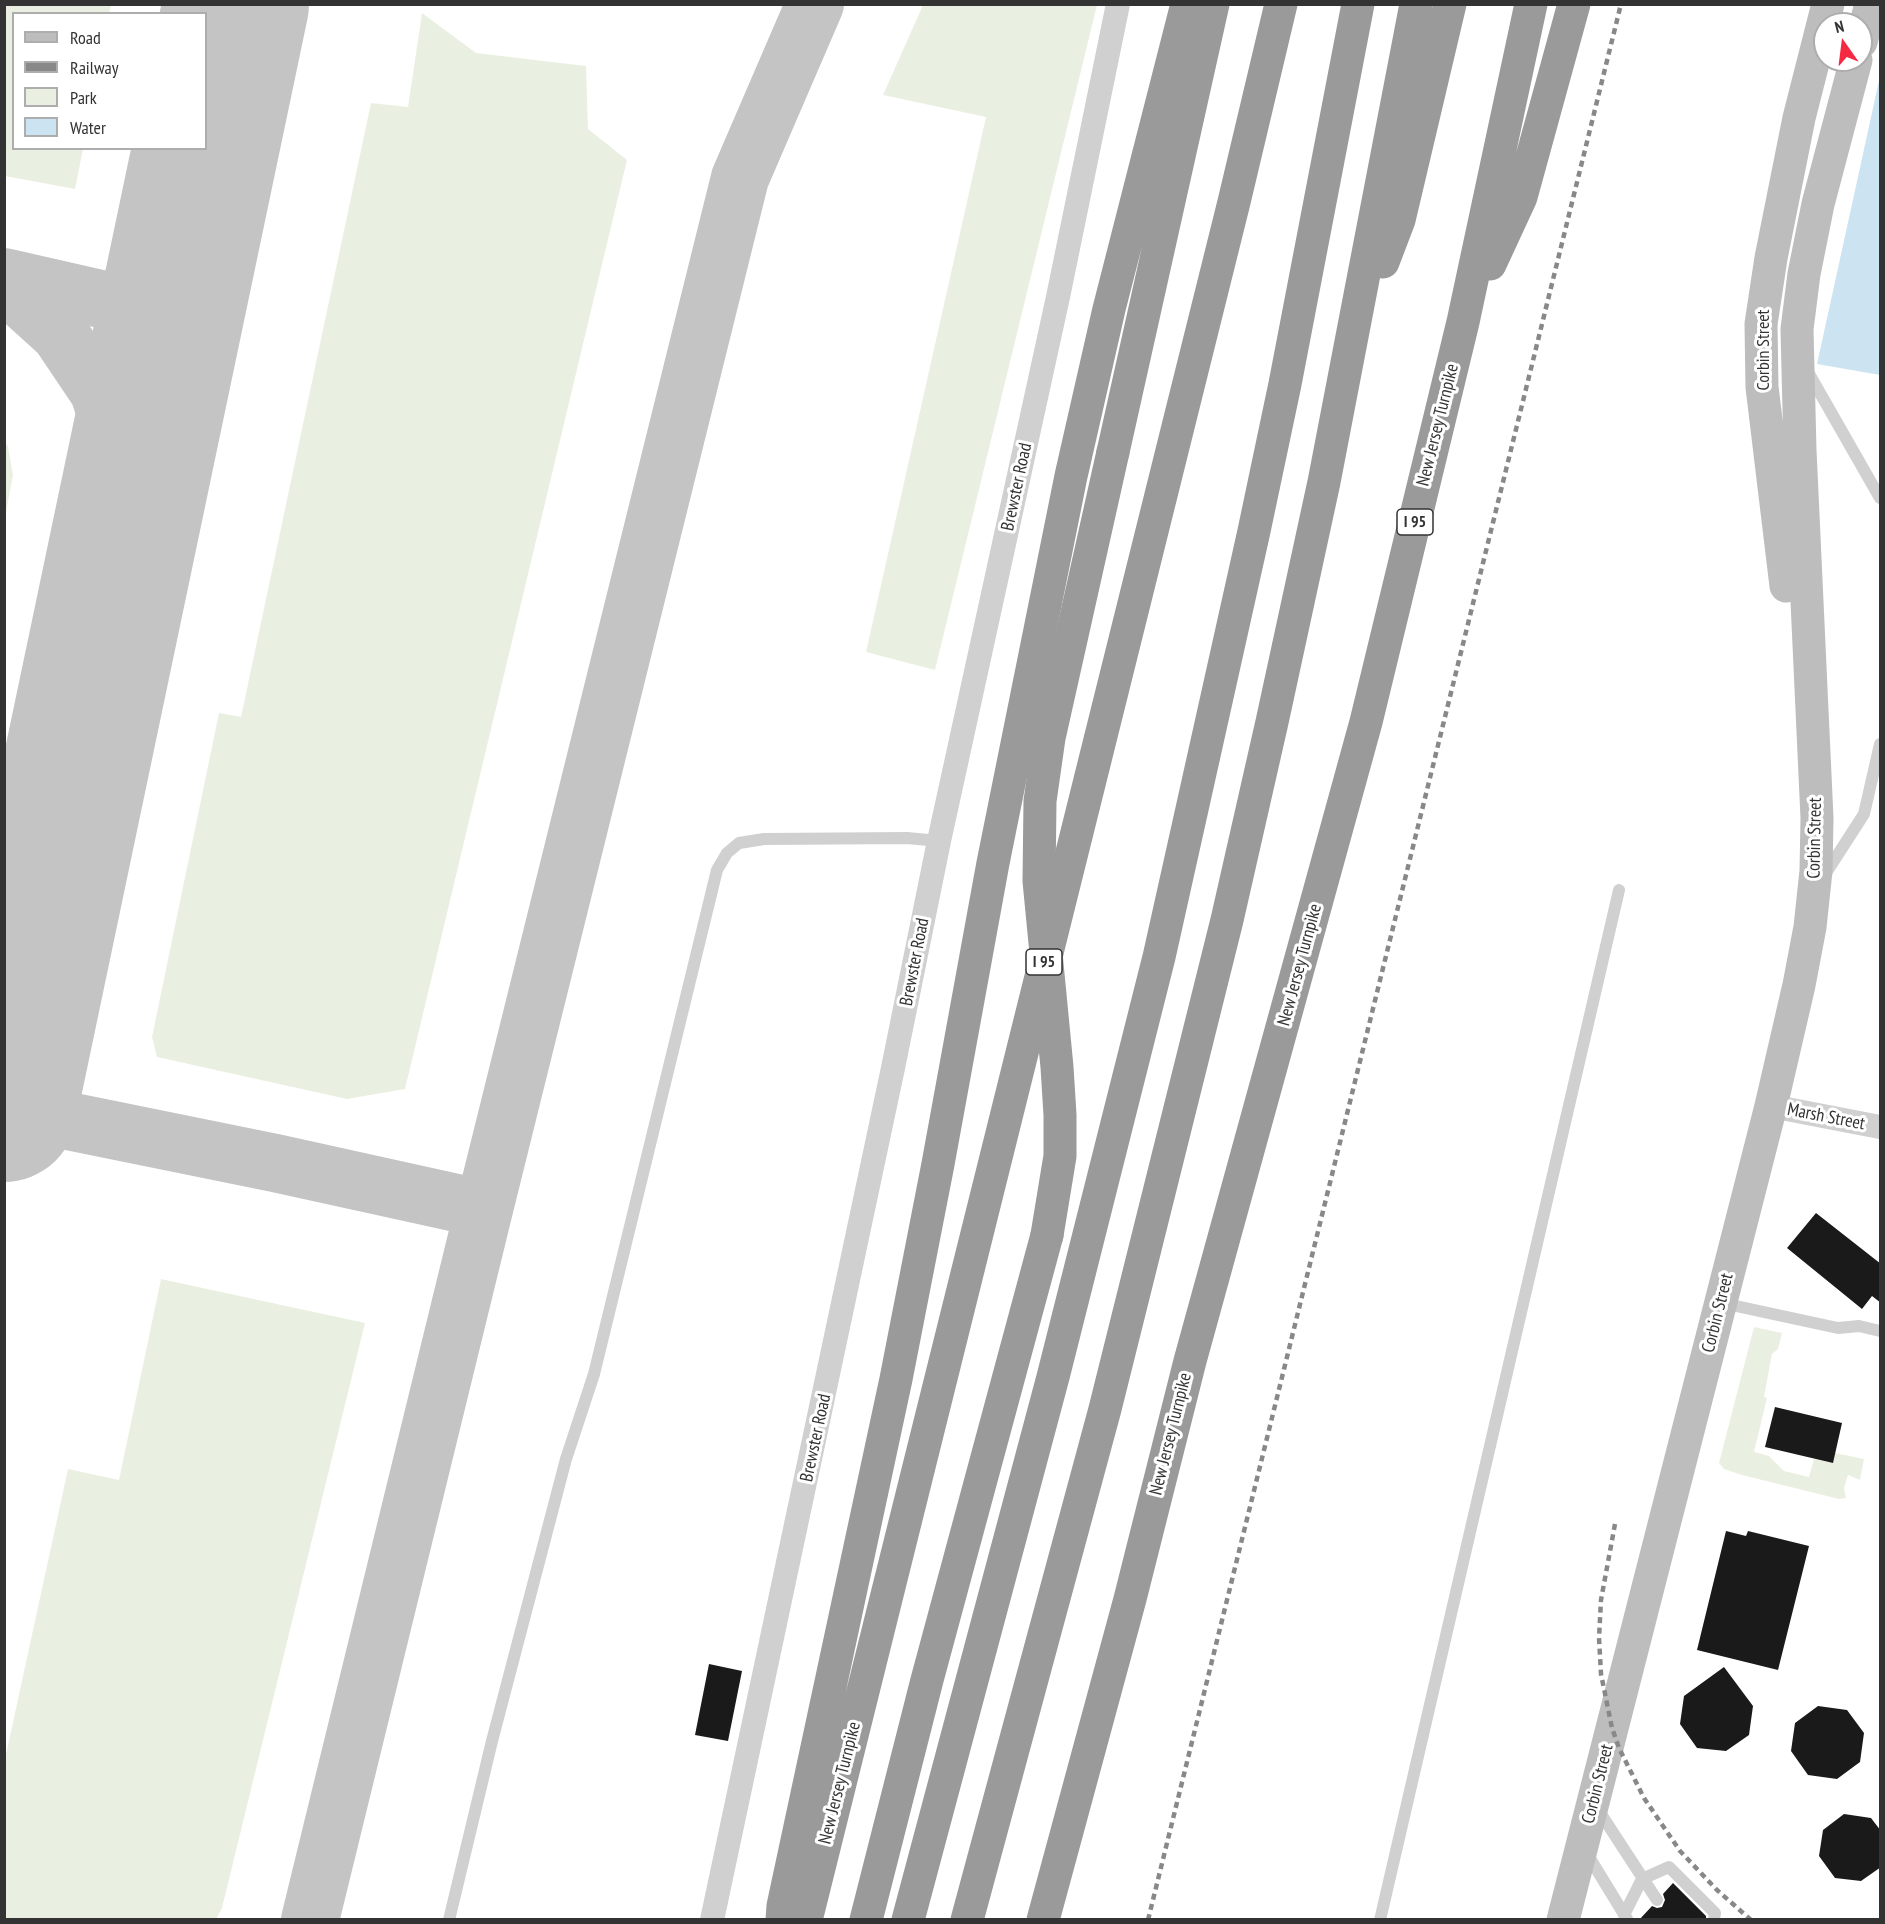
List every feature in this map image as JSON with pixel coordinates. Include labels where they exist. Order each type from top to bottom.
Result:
[{"type":"highway","points":[[783,1920],[783,1906],[903,1347],[994,854],[1068,487],[1109,309],[1187,4]]},
{"type":"highway","points":[[866,1920],[927,1680],[1047,1235],[1058,1174],[1060,1114],[1039,881],[1040,801],[1049,738],[1213,4]]},
{"type":"highway","name":"New Jersey Turnpike","points":[[806,1920],[1234,202],[1281,4]]},
{"type":"highway","points":[[908,1920],[1062,1342],[1159,957],[1259,508],[1358,4]]},
{"type":"highway","points":[[967,1920],[1102,1420],[1214,971],[1293,630],[1353,336],[1416,4]]},
{"type":"highway","points":[[1353,336],[1399,220],[1449,4]]},
{"type":"highway","name":"New Jersey Turnpike","points":[[1043,1920],[1130,1599],[1190,1361],[1366,722],[1463,322],[1531,4]]},
{"type":"highway","points":[[1463,322],[1521,196],[1574,4]]},
{"type":"main road","name":"Corbin Street","points":[[1812,699],[1788,602],[1762,387],[1761,324],[1771,258],[1799,118],[1828,4]]},
{"type":"main road","name":"Corbin Street","points":[[1563,1920],[1771,1106],[1810,927],[1817,818],[1800,450],[1797,329],[1804,274],[1818,204],[1853,72]]},
{"type":"street","name":"Brewster Road","points":[[712,1920],[893,1068],[939,840],[1058,297],[1118,4]]},
{"type":"street","name":"Marsh Street","points":[[1771,1106],[1881,1127]]},
{"type":"lane","points":[[1798,356],[1881,498]]},
{"type":"lane","points":[[1814,892],[1864,814],[1881,744]]},
{"type":"lane","points":[[449,1920],[492,1741],[566,1459],[594,1374],[717,870],[727,853],[739,843],[764,839],[907,838],[939,840]]},
{"type":"lane","points":[[1380,1920],[1619,890]]},
{"type":"lane","points":[[1721,1303],[1838,1328],[1859,1326],[1881,1331]]},
{"type":"lane","points":[[1593,1803],[1657,1900]]},
{"type":"lane","points":[[1582,1846],[1626,1917]]},
{"type":"lane","points":[[1626,1917],[1642,1878],[1669,1867],[1715,1913],[1714,1920]]},
{"type":"green space","points":[[4,5],[111,5],[109,12],[12,12],[12,150],[83,150],[75,189],[5,176]]},
{"type":"green space","points":[[923,5],[1097,5],[935,670],[866,652],[986,117],[883,95]]},
{"type":"green space","points":[[422,13],[476,53],[586,66],[588,129],[627,160],[405,1089],[347,1099],[157,1057],[152,1037],[219,713],[241,717],[371,103],[408,107]]},
{"type":"green space","points":[[5,441],[13,475],[5,517]]},
{"type":"green space","points":[[161,1279],[365,1323],[222,1908],[216,1919],[5,1919],[5,1759],[68,1469],[119,1480]]},
{"type":"green space","points":[[1754,1327],[1782,1333],[1778,1349],[1772,1354],[1764,1397],[1767,1398],[1754,1452],[1769,1456],[1784,1471],[1809,1477],[1814,1459],[1832,1463],[1835,1453],[1864,1459],[1860,1480],[1848,1475],[1844,1488],[1846,1498],[1839,1499],[1742,1475],[1724,1469],[1719,1463]]},
{"type":"water","points":[[1880,76],[1880,375],[1817,364]]},
{"type":"building","points":[[1816,1213],[1881,1264],[1881,1303],[1872,1296],[1862,1309],[1787,1248]]},
{"type":"building","points":[[1775,1407],[1842,1423],[1833,1463],[1765,1447]]},
{"type":"building","points":[[1726,1531],[1746,1536],[1748,1531],[1809,1546],[1778,1670],[1697,1650]]},
{"type":"building","points":[[709,1664],[742,1671],[728,1741],[695,1735]]},
{"type":"building","points":[[1724,1667],[1753,1706],[1749,1735],[1726,1751],[1697,1748],[1680,1724],[1684,1696]]},
{"type":"building","points":[[1818,1706],[1847,1710],[1864,1733],[1860,1762],[1837,1779],[1808,1775],[1791,1751],[1795,1723]]},
{"type":"building","points":[[1844,1814],[1871,1818],[1881,1831],[1881,1867],[1861,1881],[1835,1878],[1819,1856],[1823,1830]]},
{"type":"building","points":[[1673,1883],[1706,1916],[1706,1920],[1639,1920],[1652,1906],[1662,1907],[1665,1900],[1663,1894]]},
{"type":"taxiway","points":[[310,1920],[740,178],[815,4]]},
{"type":"taxiway","points":[[4,277],[171,315]]},
{"type":"taxiway","points":[[4,290],[18,296],[60,334],[99,392],[119,456],[125,512],[117,572]]},
{"type":"taxiway","points":[[4,1108],[275,1163],[484,1209]]},
{"type":"runway","points":[[207,142],[236,4]]},
{"type":"runway","points":[[4,1109],[205,150]]},
{"type":"railway","points":[[1148,1920],[1621,4]]},
{"type":"railway","points":[[1615,1524],[1601,1600],[1599,1638],[1601,1674],[1612,1728],[1619,1748],[1644,1798],[1680,1851],[1717,1890],[1751,1920]]}]
